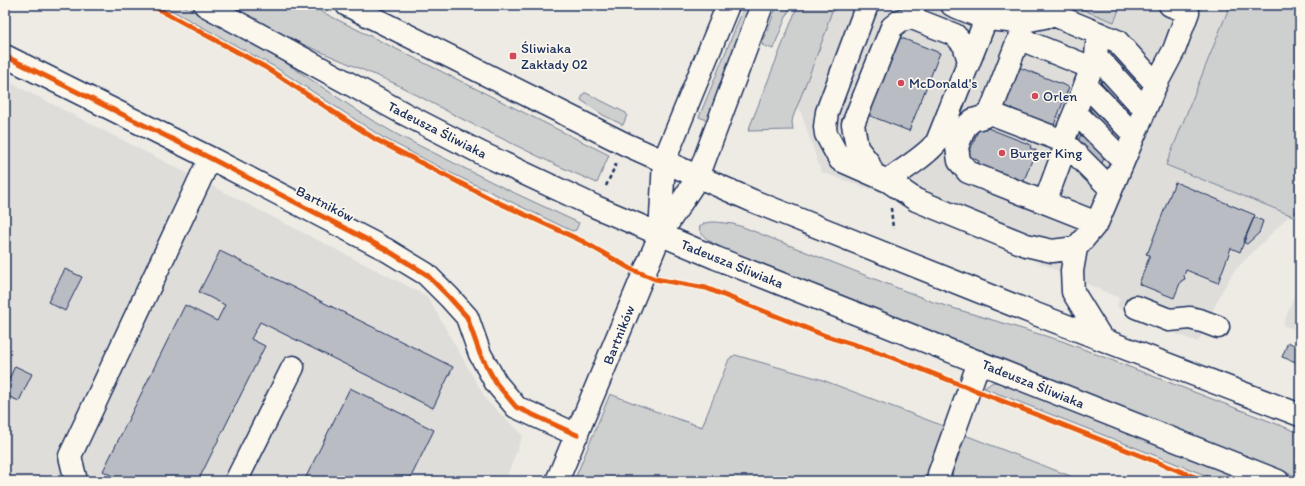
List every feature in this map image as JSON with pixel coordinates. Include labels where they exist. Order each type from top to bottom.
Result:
[{"type":"main road","name":"Tadeusza Śliwiaka","points":[[205,5],[403,113],[481,153],[581,200],[660,235],[1278,481]]},
{"type":"main road","points":[[347,5],[625,144],[698,177],[768,207],[1033,313],[1300,415]]},
{"type":"main road","points":[[660,235],[664,161],[728,5]]},
{"type":"main road","points":[[660,235],[698,177],[762,5]]},
{"type":"main road","points":[[867,5],[827,112],[825,127],[826,134],[840,160],[880,177],[916,200],[1026,245],[1052,251],[1076,248]]},
{"type":"main road","points":[[952,5],[986,19],[1021,21],[1054,16],[1098,33],[1117,41],[1156,84]]},
{"type":"main road","points":[[1102,339],[1073,292],[1072,271],[1076,248],[1096,223],[1156,84],[1174,50],[1188,12],[1170,5]]},
{"type":"main road","points":[[880,177],[857,148],[853,124],[892,27],[901,20],[912,18],[955,35],[964,45],[969,61]]},
{"type":"main road","points":[[880,177],[904,168],[928,153],[937,142],[986,19]]},
{"type":"main road","points":[[1021,21],[1030,43],[1091,70],[1145,110]]},
{"type":"main road","points":[[1021,21],[1017,43],[990,113],[983,118],[973,120],[966,126],[958,147],[960,161],[968,172],[1096,223]]},
{"type":"main road","points":[[1044,202],[1091,70],[1098,33]]},
{"type":"main road","name":"Bartników","points":[[5,56],[210,158],[385,249],[426,274],[467,318],[480,354],[496,383],[516,407],[577,434]]},
{"type":"main road","points":[[1091,70],[1134,135]]},
{"type":"main road","points":[[1075,112],[1123,160]]},
{"type":"main road","points":[[990,113],[1065,143],[1111,189]]},
{"type":"main road","points":[[76,481],[70,456],[210,158]]},
{"type":"main road","name":"Bartników","points":[[558,481],[660,235]]},
{"type":"main road","points":[[1136,306],[1169,320],[1190,318],[1218,327]]},
{"type":"main road","points":[[938,481],[939,474],[979,362]]},
{"type":"main road","points":[[236,481],[293,366]]},
{"type":"path","points":[[606,186],[618,160]]},
{"type":"shaded area","points":[[162,5],[182,5],[274,55],[370,119],[398,135],[504,188],[579,223],[576,230],[572,231],[451,173],[382,137],[275,67]]},
{"type":"shaded area","points":[[229,5],[308,5],[609,155],[597,183],[554,164],[462,119],[396,84],[291,39]]},
{"type":"shaded area","points":[[745,5],[750,5],[707,120],[699,117]]},
{"type":"shaded area","points":[[777,5],[791,5],[773,49],[762,45]]},
{"type":"shaded area","points":[[798,5],[837,5],[834,11],[832,11],[827,25],[828,26],[793,117],[793,130],[748,131]]},
{"type":"shaded area","points":[[831,5],[1230,5],[1166,165],[1290,215],[1234,271],[1222,291],[1198,342],[1163,329],[1117,307],[1119,298],[890,196],[821,172],[796,98]]},
{"type":"shaded area","points":[[1071,5],[1121,5],[1114,22]]},
{"type":"shaded area","points":[[1230,5],[1300,5],[1300,206],[1293,216],[1166,165]]},
{"type":"shaded area","points":[[5,80],[427,296],[487,401],[523,435],[505,481],[5,481]]},
{"type":"shaded area","points":[[584,93],[626,113],[627,115],[623,125],[603,115],[581,100]]},
{"type":"shaded area","points":[[707,222],[716,222],[743,227],[933,302],[1062,341],[1300,433],[1300,478],[723,249],[712,243],[700,231],[700,227],[703,224]]},
{"type":"shaded area","points":[[1300,280],[1300,331],[1283,325]]},
{"type":"shaded area","points":[[735,355],[820,379],[946,427],[926,481],[574,481],[610,394],[702,427],[729,359]]},
{"type":"shaded area","points":[[993,382],[1000,383],[1248,481],[1220,481],[984,388]]},
{"type":"shaded area","points":[[965,435],[1083,481],[952,481],[953,468]]},
{"type":"building","name":"McDonald's","points":[[894,35],[940,53],[909,131],[863,113]]},
{"type":"building","points":[[1113,52],[1141,63],[1102,163],[1074,152]]},
{"type":"building","name":"Orlen","points":[[1016,66],[1069,87],[1054,125],[1001,105]]},
{"type":"building","name":"Burger King","points":[[980,125],[1031,145],[1030,148],[1036,150],[1023,183],[978,165],[979,161],[968,156]]},
{"type":"building","points":[[1175,182],[1255,215],[1240,252],[1231,248],[1218,283],[1186,270],[1184,276],[1185,279],[1181,281],[1174,298],[1139,284],[1150,255],[1146,254]]},
{"type":"building","points":[[1254,217],[1263,221],[1259,233],[1247,244],[1243,242]]},
{"type":"building","points":[[220,251],[453,367],[433,408],[260,322],[251,339],[265,346],[198,481],[122,481],[103,471],[185,305],[217,321],[225,305],[199,292]]},
{"type":"building","points":[[65,269],[82,277],[65,311],[48,302]]},
{"type":"building","points":[[1288,342],[1300,348],[1296,362],[1282,357]]},
{"type":"building","points":[[15,366],[32,374],[19,401],[5,395],[5,388]]},
{"type":"building","points":[[350,388],[434,430],[409,481],[304,481]]},
{"type":"cycle path","points":[[151,5],[265,67],[375,139],[493,200],[582,241],[631,269],[655,279],[706,288],[826,336],[878,352],[1205,481]]},
{"type":"cycle path","points":[[5,56],[210,158],[385,249],[426,274],[467,317],[480,354],[496,383],[516,407],[577,435]]},
{"type":"place","name":"Śliwiaka Zakłady 02","points":[[513,56]]},
{"type":"place","name":"McDonald's","points":[[901,83]]},
{"type":"place","name":"Orlen","points":[[1035,96]]},
{"type":"place","name":"Burger King","points":[[1002,153]]}]
